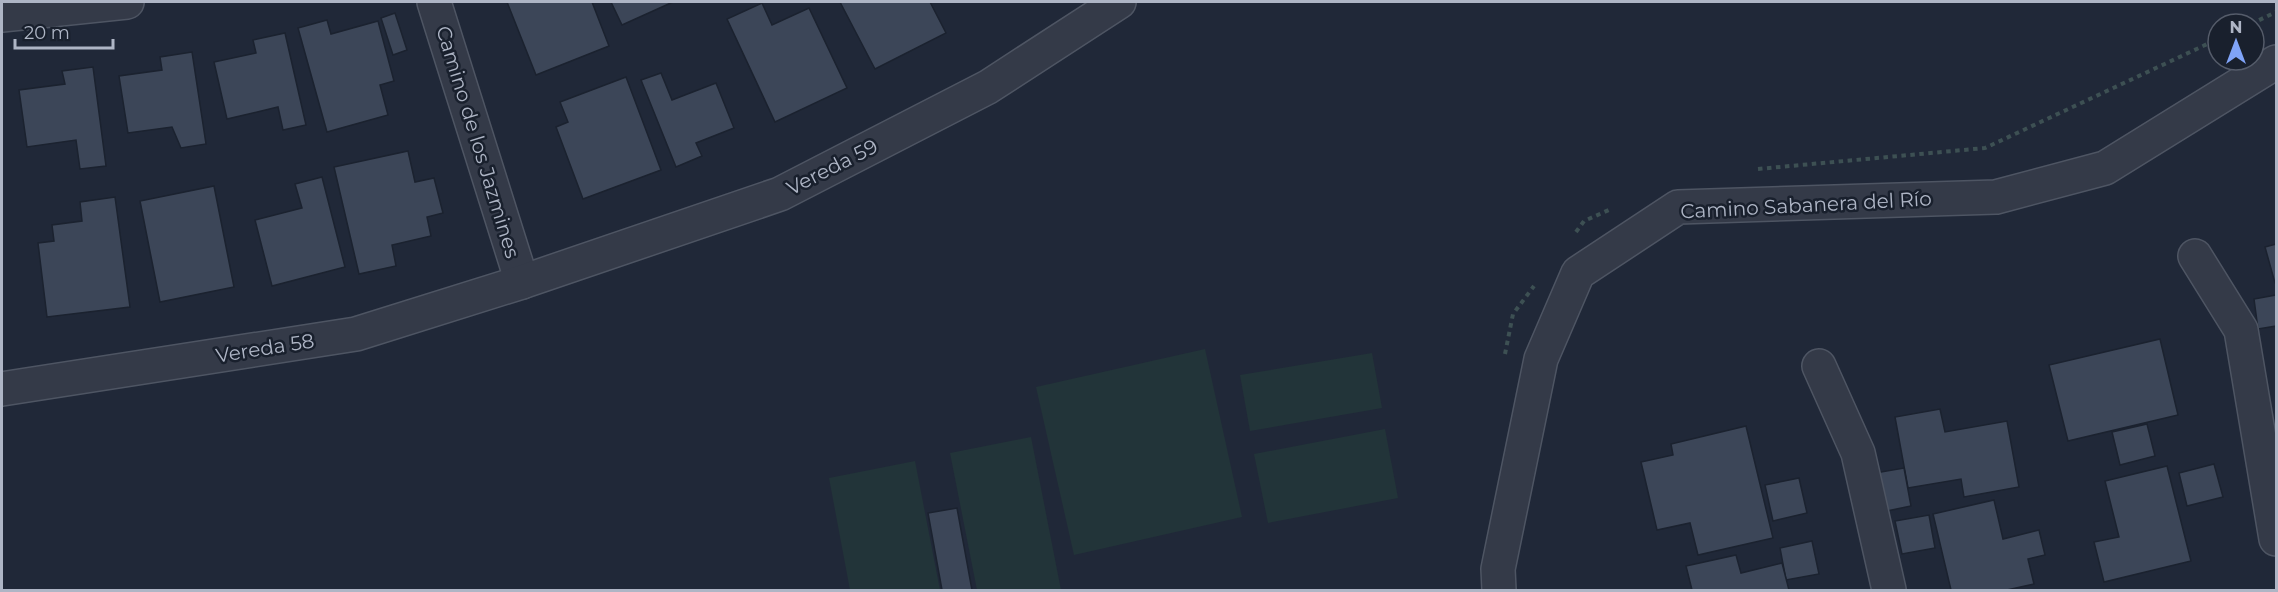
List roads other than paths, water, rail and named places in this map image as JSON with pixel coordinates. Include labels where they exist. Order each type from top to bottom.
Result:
[{"type":"street","points":[[2,15],[128,2]]},
{"type":"street","name":"Camino de los Jazmines","points":[[434,2],[522,282]]},
{"type":"street","name":"Vereda 59","points":[[522,282],[780,194],[988,87],[1119,2]]},
{"type":"street","name":"Camino Sabanera del Río","points":[[1499,591],[1498,569],[1540,359],[1578,273],[1678,207],[1996,197],[2105,168],[2277,62]]},
{"type":"street","points":[[2195,256],[2241,330],[2277,539]]},
{"type":"street","name":"Vereda 58","points":[[2,388],[356,334],[522,282]]},
{"type":"street","points":[[1818,366],[1858,453],[1889,591]]}]
